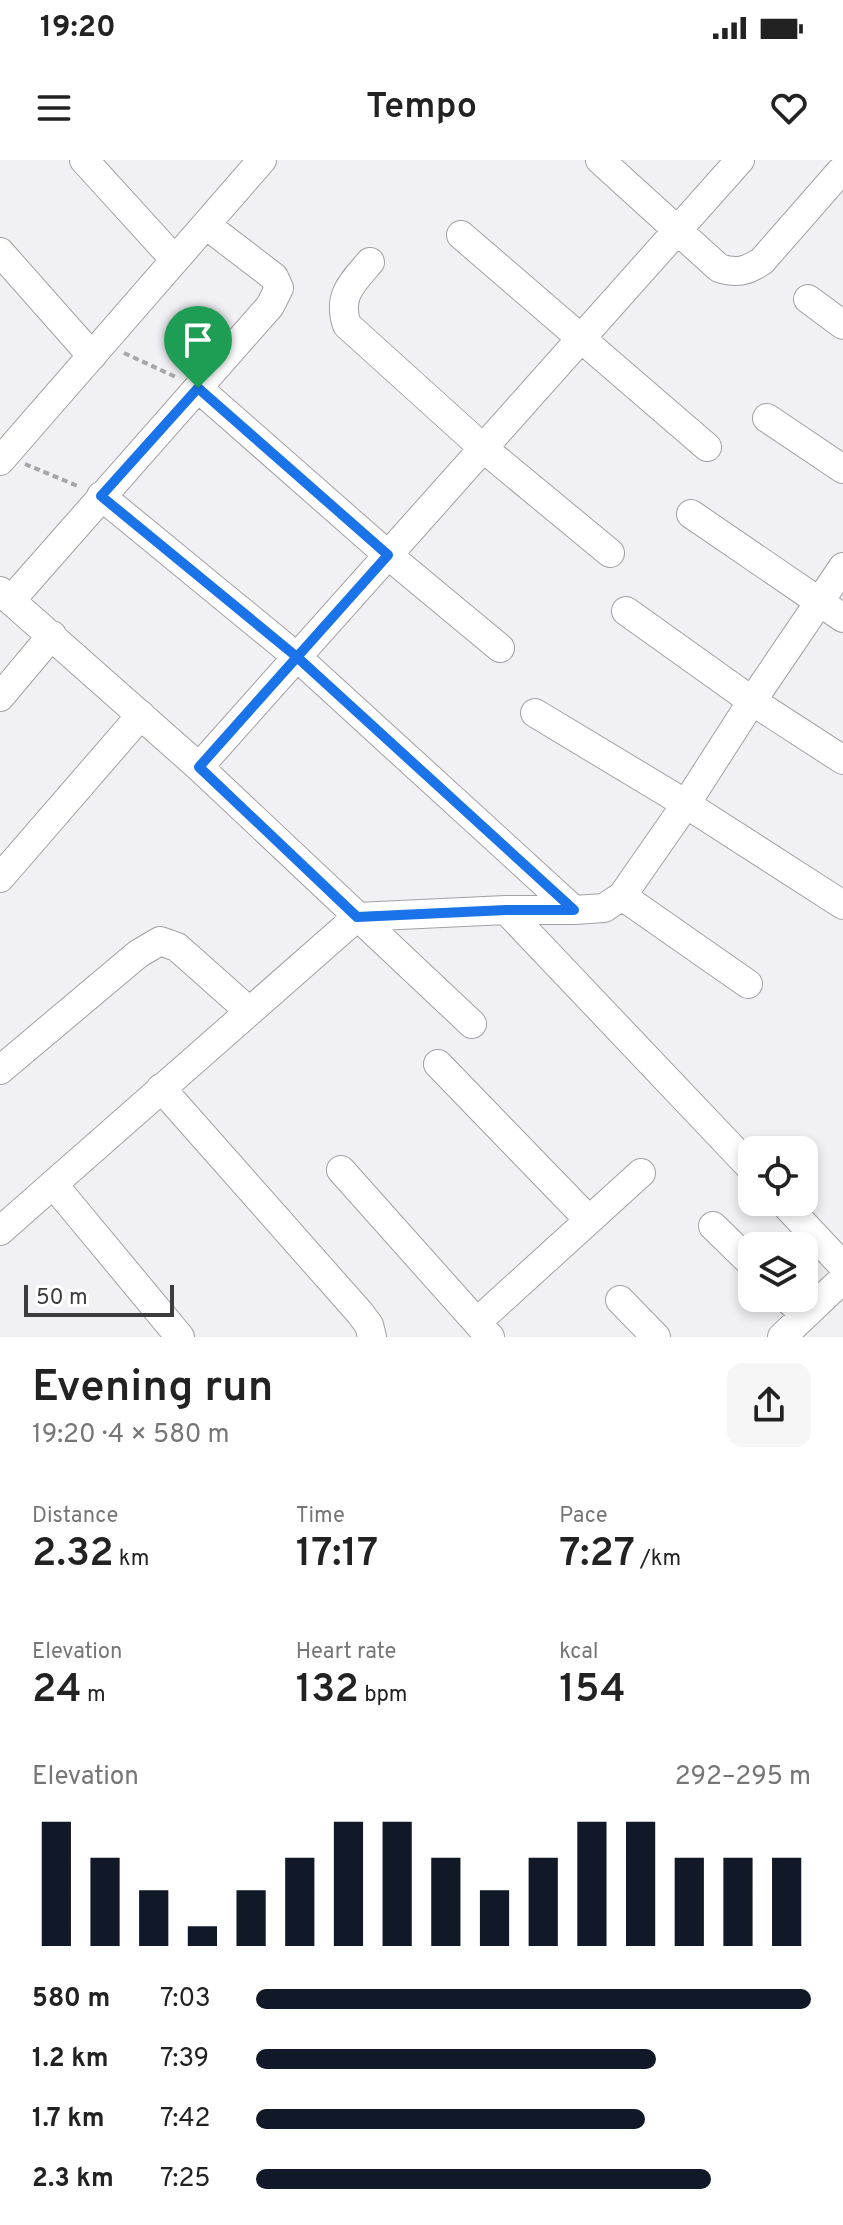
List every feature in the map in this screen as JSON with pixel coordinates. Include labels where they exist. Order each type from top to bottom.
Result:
[{"type":"street","points":[[84,160],[175,260]]},
{"type":"street","points":[[600,160],[719,268],[733,272],[748,270],[762,261],[835,169]]},
{"type":"street","points":[[199,767],[740,160]]},
{"type":"street","points":[[1,458],[206,225],[255,163]]},
{"type":"street","points":[[206,225],[274,277],[279,288],[270,306],[101,496],[6,595],[199,767],[472,1024]]},
{"type":"street","points":[[461,235],[707,447]]},
{"type":"street","points":[[0,252],[97,350]]},
{"type":"street","points":[[370,262],[345,295],[342,310],[347,325],[483,448],[610,553]]},
{"type":"street","points":[[808,299],[843,325]]},
{"type":"street","points":[[198,388],[388,555],[500,648]]},
{"type":"street","points":[[767,418],[843,469]]},
{"type":"street","points":[[101,496],[297,657],[574,910]]},
{"type":"street","points":[[691,514],[832,611]]},
{"type":"street","points":[[0,1231],[357,917],[604,908],[622,896],[752,701],[832,611],[843,567]]},
{"type":"street","points":[[626,611],[752,701],[843,760]]},
{"type":"street","points":[[0,697],[52,635]]},
{"type":"street","points":[[535,713],[686,804],[843,905]]},
{"type":"street","points":[[0,878],[141,715]]},
{"type":"street","points":[[622,896],[748,984]]},
{"type":"street","points":[[506,910],[738,1154]]},
{"type":"street","points":[[0,1070],[138,954],[160,941],[177,947],[249,1011]]},
{"type":"street","points":[[438,1064],[589,1220]]},
{"type":"street","points":[[161,1088],[360,1313],[369,1325],[372,1337]]},
{"type":"street","points":[[341,1170],[483,1329],[589,1220],[641,1173]]},
{"type":"street","points":[[53,1184],[180,1337]]},
{"type":"street","points":[[796,1216],[843,1266]]},
{"type":"street","points":[[713,1226],[738,1250]]},
{"type":"street","points":[[818,1293],[843,1279]]},
{"type":"street","points":[[620,1300],[656,1337]]},
{"type":"street","points":[[782,1337],[793,1312]]},
{"type":"path","points":[[97,350],[198,388]]},
{"type":"path","points":[[1,458],[101,496]]},
{"type":"route","points":[[198,388],[101,496],[297,657],[574,910],[357,917],[199,767],[297,657],[342,606],[388,555],[198,388]]}]
